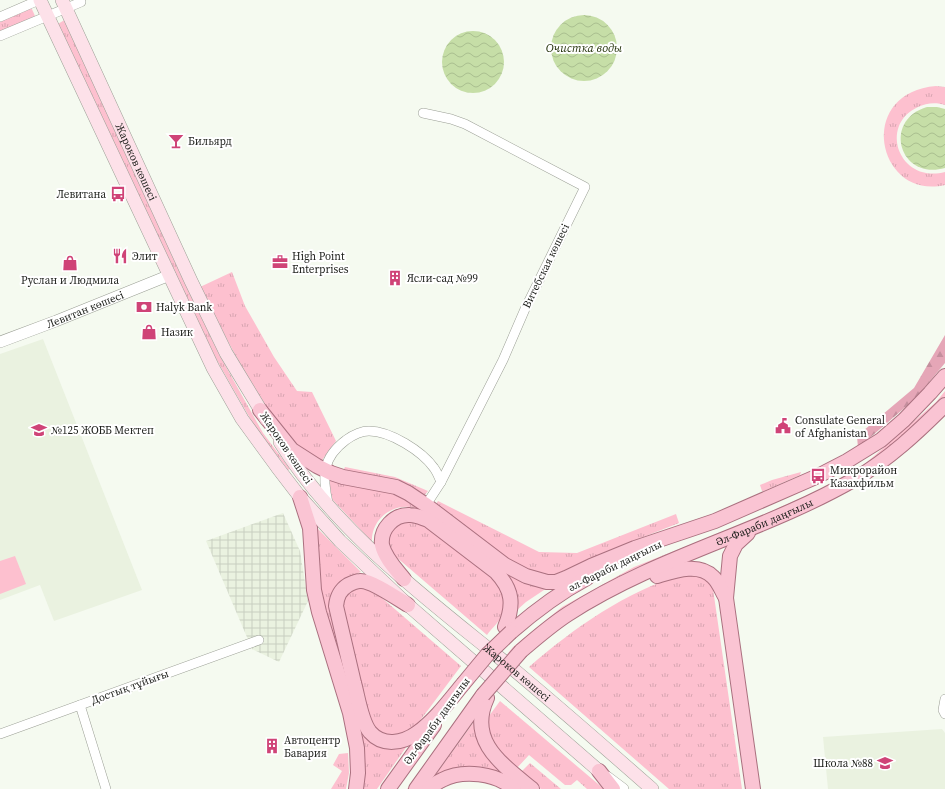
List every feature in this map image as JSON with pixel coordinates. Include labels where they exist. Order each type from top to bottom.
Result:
[{"type":"main road","name":"Жароков көшесі","points":[[40,0],[213,368],[242,419],[300,497],[340,541],[408,605],[599,771]]},
{"type":"main road","name":"Жароков көшесі","points":[[64,4],[213,327],[226,353],[290,459],[328,506],[377,555],[522,676],[652,789]]},
{"type":"main road","points":[[260,410],[292,450],[325,471],[343,477],[396,487],[426,505],[505,565],[526,576],[547,582],[556,582],[635,548],[715,521],[818,476],[866,450],[904,420],[945,376]]},
{"type":"main road","name":"Әл-Фараби даңғылы","points":[[485,696],[498,677],[521,651],[567,614],[621,584],[823,496],[870,470],[893,454],[917,434],[945,405]]},
{"type":"main road","points":[[300,497],[310,528],[314,590],[319,612],[350,713],[358,748],[358,773],[356,789]]},
{"type":"main road","points":[[404,579],[385,553],[382,538],[385,529],[390,522],[396,518],[411,514],[428,520],[496,572],[504,580],[508,588],[511,606],[508,630]]},
{"type":"main road","name":"әл-Фараби даңғылы","points":[[487,655],[508,630],[565,590],[604,568],[648,548],[715,521]]},
{"type":"main road","points":[[753,789],[726,598],[728,565],[732,550],[736,544],[762,523]]},
{"type":"main road","points":[[567,614],[645,580],[672,571],[690,569],[702,570],[714,578],[726,598]]},
{"type":"main road","points":[[408,605],[368,582],[360,580],[343,588],[337,596],[336,606],[358,697],[365,724],[371,733],[388,742],[397,742],[408,738],[431,721],[463,684]]},
{"type":"main road","name":"Әл-Фараби даңғылы","points":[[388,789],[463,684],[487,655]]},
{"type":"main road","points":[[485,696],[481,718],[481,730],[487,745],[494,756],[532,789]]},
{"type":"main road","name":"әл-Фараби даңғылы","points":[[416,789],[485,696]]},
{"type":"main road","points":[[599,771],[613,789]]},
{"type":"main road","points":[[429,789],[441,780],[448,777],[468,774],[491,777],[514,789]]},
{"type":"street","points":[[0,17],[40,0]]},
{"type":"street","points":[[0,36],[47,15],[64,4],[81,2]]},
{"type":"street","name":"Витебская көшесі","points":[[423,113],[451,119],[465,124],[585,186],[524,309],[503,360],[441,482],[426,505]]},
{"type":"street","name":"Левитан көшесі","points":[[0,342],[170,276]]},
{"type":"street","points":[[328,506],[324,482],[325,471],[330,456],[338,446],[361,432],[369,431],[384,434],[405,443],[427,460],[435,469],[441,482]]},
{"type":"street","name":"Достық тұйығы","points":[[0,734],[259,640]]},
{"type":"street","points":[[944,712],[945,699]]},
{"type":"street","points":[[80,705],[106,789]]},
{"type":"street","name":"Жароков көшесі","points":[[599,771],[623,789]]},
{"type":"shaded area","name":"№125 ЖОББ Мектеп","points":[[43,339],[142,590],[54,621],[40,585],[0,600],[0,354]]},
{"type":"shaded area","points":[[283,513],[300,551],[308,601],[279,662],[252,649],[206,541]]},
{"type":"shaded area","name":"Школа №88","points":[[942,729],[945,733],[945,789],[828,789],[823,737]]},
{"type":"green space","points":[[31,7],[35,16],[0,33],[0,20]]},
{"type":"green space","points":[[66,19],[180,273],[220,356],[263,433],[290,469],[288,470],[259,434],[215,357],[113,145],[58,24]]},
{"type":"green space","points":[[936,86],[945,87],[945,105],[931,103],[918,107],[906,115],[899,126],[897,139],[899,151],[906,161],[916,169],[929,173],[945,172],[945,185],[922,186],[904,177],[891,163],[885,144],[885,125],[893,107],[910,93]]},
{"type":"green space","points":[[232,272],[245,306],[274,357],[297,391],[312,392],[336,441],[320,463],[296,446],[278,425],[245,373],[200,287]]},
{"type":"green space","points":[[945,335],[945,363],[916,398],[858,448],[857,436],[914,388]]},
{"type":"green space","points":[[945,391],[945,399],[869,467],[830,489],[636,571],[515,652],[411,789],[407,789],[483,684],[513,647],[562,607],[634,567],[749,521],[828,486],[866,463],[936,402]]},
{"type":"green space","points":[[345,467],[395,477],[428,491],[424,496],[343,471]]},
{"type":"green space","points":[[801,472],[800,475],[762,491],[760,485]]},
{"type":"green space","points":[[328,477],[391,490],[547,588],[526,602],[516,611],[516,594],[424,512],[415,508],[406,507],[389,511],[377,524],[373,532],[372,542],[332,499]]},
{"type":"green space","points":[[438,501],[539,552],[577,553],[676,514],[679,523],[551,576],[518,568],[436,504]]},
{"type":"green space","points":[[417,520],[493,577],[498,585],[505,607],[504,612],[487,635],[395,556],[390,546],[389,538],[396,525],[400,521]]},
{"type":"green space","points":[[316,527],[361,572],[351,576],[340,584],[357,715],[396,748],[407,746],[377,789],[361,789],[320,601],[318,541]]},
{"type":"green space","points":[[15,556],[26,584],[0,594],[0,561]]},
{"type":"green space","points":[[684,574],[697,576],[708,581],[713,589],[742,789],[669,789],[529,667],[564,638],[602,612],[641,590]]},
{"type":"green space","points":[[362,587],[375,592],[461,666],[419,722],[409,731],[400,735],[389,735],[377,731],[367,716],[341,605],[349,593],[354,589]]},
{"type":"green space","points":[[500,701],[604,789],[587,789],[577,780],[571,785],[565,785],[529,755],[517,768],[514,767],[494,747],[488,729],[489,716]]},
{"type":"green space","points":[[476,719],[501,771],[499,773],[481,768],[466,767],[451,770],[434,777]]},
{"type":"green space","points":[[348,753],[349,773],[346,789],[331,789],[342,771],[333,765],[339,754]]},
{"type":"green space","points":[[530,763],[561,789],[541,789],[523,775],[522,771]]},
{"type":"water","name":"Очистка воды","points":[[584,15],[597,18],[607,25],[614,35],[617,48],[614,61],[607,71],[597,78],[584,81],[571,78],[561,71],[554,61],[551,48],[554,35],[561,25],[571,18]]},
{"type":"water","points":[[467,31],[479,31],[495,40],[502,50],[504,62],[502,74],[495,84],[479,93],[467,93],[456,88],[447,79],[442,68],[442,56],[447,45],[456,36]]},
{"type":"water","points":[[927,107],[945,109],[945,168],[929,170],[916,166],[907,158],[902,147],[901,135],[904,124],[913,114]]},
{"type":"place","name":"Бильярд","points":[[176,141]]},
{"type":"place","name":"Левитана","points":[[118,194]]},
{"type":"place","name":"Элит","points":[[120,256]]},
{"type":"place","name":"High Point Enterprises","points":[[280,262]]},
{"type":"place","name":"Руслан и Людмила","points":[[70,263]]},
{"type":"place","name":"Ясли-сад №99","points":[[395,278]]},
{"type":"place","name":"Halyk Bank","points":[[144,307]]},
{"type":"place","name":"Назик","points":[[149,332]]},
{"type":"place","name":"Consulate General of Afghanistan","points":[[783,426]]},
{"type":"place","name":"№125 ЖОББ Мектеп","points":[[39,430]]},
{"type":"place","name":"Микрорайон Казахфильм","points":[[818,476]]},
{"type":"place","name":"Автоцентр Бавария","points":[[272,746]]},
{"type":"place","name":"Школа №88","points":[[885,763]]}]
